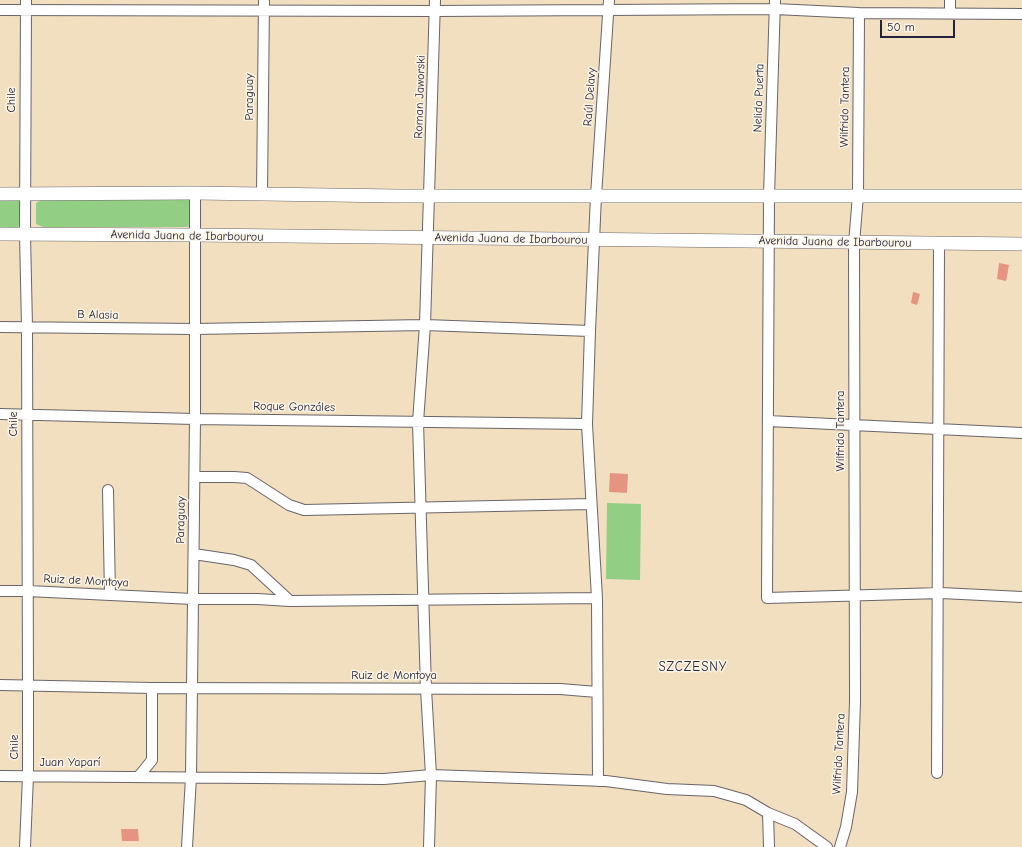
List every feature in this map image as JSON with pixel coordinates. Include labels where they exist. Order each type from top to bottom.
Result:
[{"type":"main road","points":[[0,194],[195,193],[430,196],[1022,196]]},
{"type":"main road","name":"Avenida Juana de Ibarbourou","points":[[0,234],[1022,244]]},
{"type":"street","name":"Roman Jaworski","points":[[429,847],[431,775],[426,689],[418,422],[429,238],[435,0]]},
{"type":"street","points":[[950,0],[950,13]]},
{"type":"street","points":[[0,10],[26,5],[264,5],[435,11],[609,5],[775,5],[859,13],[1022,14]]},
{"type":"street","name":"Chile","points":[[25,847],[28,776],[27,327],[25,234],[26,5]]},
{"type":"street","name":"Paraguay","points":[[262,194],[264,5]]},
{"type":"street","name":"Raúl Delavy","points":[[597,598],[587,424],[596,196],[609,5]]},
{"type":"street","name":"Nelida Puerta","points":[[775,5],[769,196],[770,242],[767,598],[854,596]]},
{"type":"street","name":"Wilfrido Tantera","points":[[840,847],[846,827],[852,792],[855,702],[854,242],[858,195],[859,13]]},
{"type":"street","name":"Paraguay","points":[[187,847],[191,777],[194,554],[195,193]]},
{"type":"street","points":[[937,773],[939,243]]},
{"type":"street","name":"B Alasia","points":[[0,327],[195,329],[425,325],[590,331]]},
{"type":"street","name":"Roque Gonzáles","points":[[0,414],[195,419],[587,424]]},
{"type":"street","points":[[768,421],[1022,433]]},
{"type":"street","points":[[194,477],[247,478],[289,505],[304,510],[421,506],[591,504]]},
{"type":"street","points":[[108,490],[110,595]]},
{"type":"street","points":[[194,554],[234,560],[251,565],[290,601]]},
{"type":"street","name":"Ruiz de Montoya","points":[[0,591],[193,599],[257,599],[290,601],[597,598]]},
{"type":"street","points":[[854,596],[938,593],[1022,598]]},
{"type":"street","points":[[597,598],[598,781]]},
{"type":"street","name":"Ruiz de Montoya","points":[[0,685],[152,688],[560,689],[597,692]]},
{"type":"street","points":[[139,776],[152,760],[152,688]]},
{"type":"street","name":"Juan Yaparí","points":[[0,776],[384,779],[431,775],[598,781],[667,789],[714,791],[746,800],[768,813],[795,824],[827,847]]},
{"type":"street","points":[[768,813],[769,847]]},
{"type":"green space","points":[[45,198],[186,199],[194,201],[195,222],[188,227],[43,227],[36,224],[36,203]]},
{"type":"green space","points":[[0,199],[23,202],[24,222],[17,228],[0,228]]},
{"type":"green space","points":[[607,503],[641,504],[640,580],[606,579]]},
{"type":"building","points":[[999,263],[1009,265],[1006,281],[997,279]]},
{"type":"building","points":[[913,292],[920,294],[917,305],[911,303]]},
{"type":"building","points":[[610,473],[628,474],[627,493],[609,492]]},
{"type":"building","points":[[121,829],[138,829],[139,841],[122,841]]},
{"type":"district","name":"SZCZESNY","points":[[693,667]]}]
